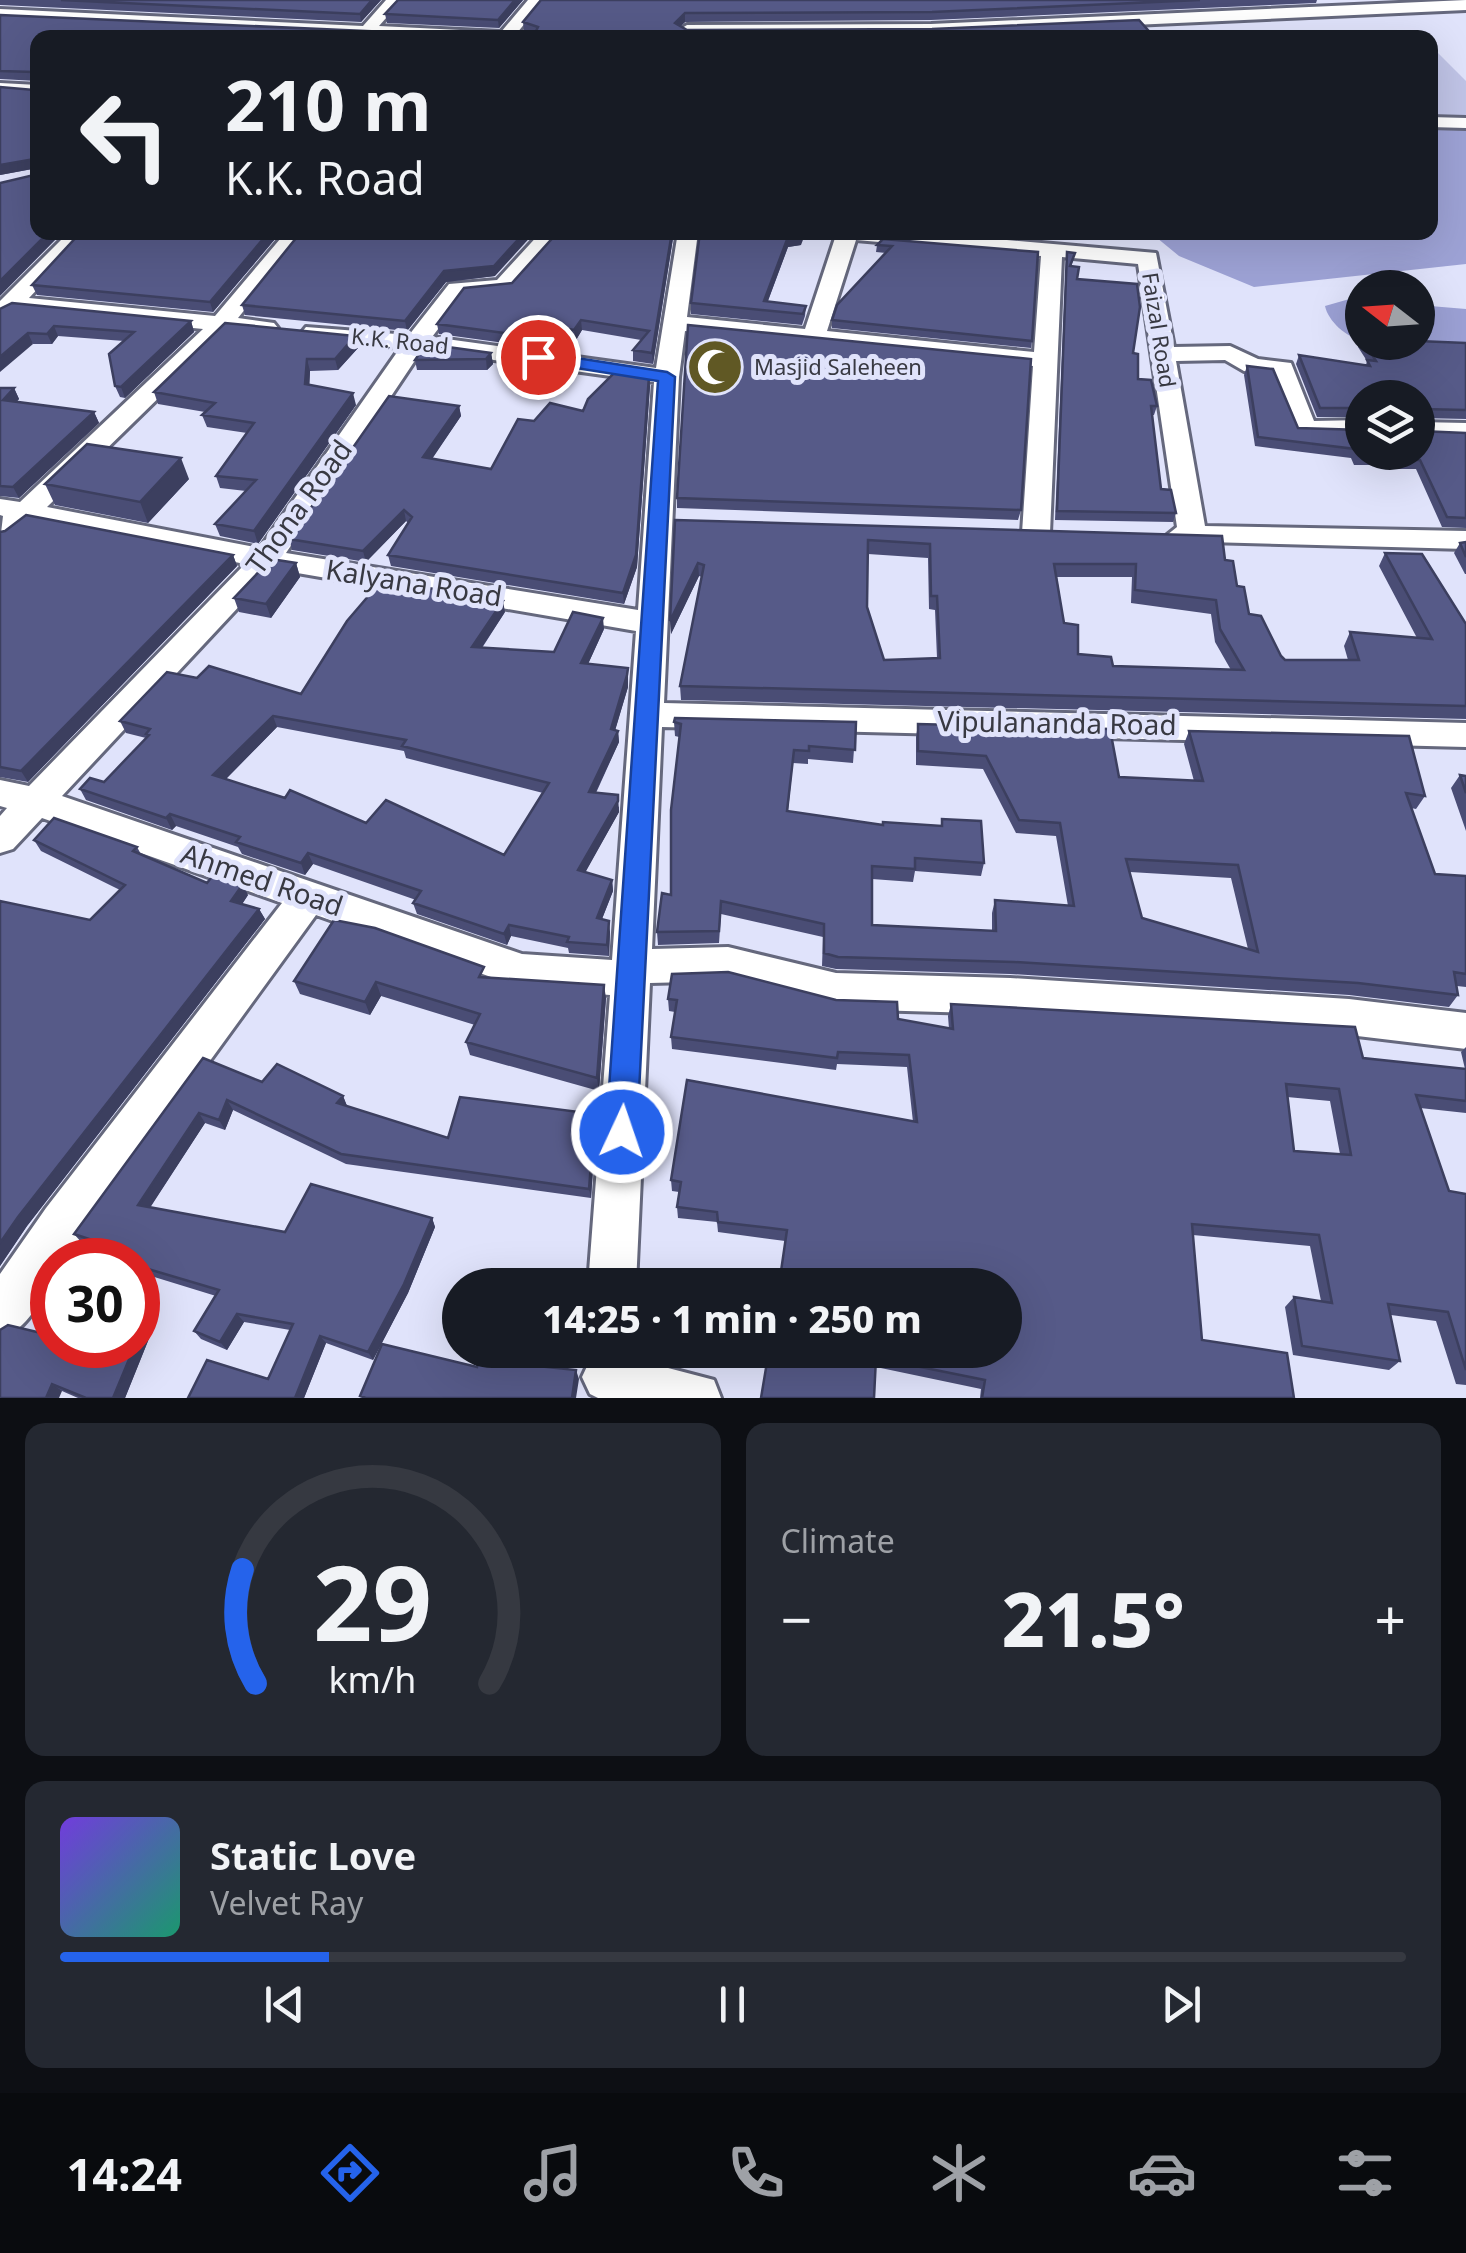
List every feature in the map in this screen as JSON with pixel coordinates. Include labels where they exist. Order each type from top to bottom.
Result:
[{"type":"street","points":[[5,17],[48,0]]},
{"type":"street","points":[[370,28],[394,0]]},
{"type":"street","points":[[511,30],[536,0]]},
{"type":"street","points":[[1110,0],[1140,30]]},
{"type":"street","points":[[985,30],[1198,7],[1466,5]]},
{"type":"street","points":[[201,23],[223,8]]},
{"type":"street","points":[[5,17],[404,30]]},
{"type":"street","points":[[688,27],[930,22],[960,30]]},
{"type":"street","points":[[0,88],[30,90]]},
{"type":"street","points":[[1438,122],[1466,123]]},
{"type":"street","points":[[6,309],[73,240]]},
{"type":"street","points":[[0,533],[13,510],[221,324],[290,240]]},
{"type":"street","name":"Thona Road","points":[[0,839],[18,797],[267,559],[416,342],[457,289],[503,286],[546,240]]},
{"type":"street","points":[[613,1268],[652,622],[668,520],[667,377],[687,240]]},
{"type":"street","points":[[814,337],[845,240]]},
{"type":"street","name":"Faizal Road","points":[[919,240],[1148,258],[1192,536]]},
{"type":"street","points":[[1036,533],[1052,251]]},
{"type":"street","name":"K.K. Road","points":[[6,309],[416,342],[667,377]]},
{"type":"street","points":[[674,323],[1046,360]]},
{"type":"street","points":[[1163,354],[1230,352],[1253,366],[1282,368],[1304,428],[1345,427]]},
{"type":"street","points":[[1435,431],[1466,432]]},
{"type":"street","name":"Kalyana Road","points":[[13,510],[267,559],[652,622]]},
{"type":"street","points":[[1153,535],[1466,540]]},
{"type":"street","name":"Vipulananda Road","points":[[648,714],[1466,735]]},
{"type":"street","name":"Ahmed Road","points":[[18,797],[522,971],[632,973],[728,964],[836,991],[1010,996],[1349,1017],[1466,1031]]},
{"type":"street","points":[[0,1316],[74,1208],[309,896]]},
{"type":"street","points":[[606,1375],[696,1398]]},
{"type":"shaded area","points":[[1438,53],[1466,81],[1466,121],[1438,120]]},
{"type":"shaded area","points":[[1466,128],[1466,264],[1411,270],[1345,270],[1345,277],[1254,287],[1179,256],[1160,240],[1438,240],[1438,130]]},
{"type":"shaded area","points":[[1345,300],[1345,332],[1330,317],[1325,306]]},
{"type":"shaded area","points":[[1435,306],[1466,309],[1466,347],[1435,344]]},
{"type":"building","points":[[61,0],[372,0],[360,14]]},
{"type":"building","points":[[398,0],[515,0],[498,20],[385,14]]},
{"type":"building","points":[[541,0],[1200,0],[932,12],[685,13],[675,23],[687,30],[536,30],[538,27],[523,22]]},
{"type":"building","points":[[0,15],[342,30],[30,30],[30,72],[0,71]]},
{"type":"building","points":[[1139,20],[1148,30],[687,30],[932,29]]},
{"type":"building","points":[[0,87],[30,90],[30,160],[0,165]]},
{"type":"building","points":[[30,176],[30,240],[41,240],[0,281],[0,183]]},
{"type":"building","points":[[74,240],[262,240],[210,302],[32,285]]},
{"type":"building","points":[[295,240],[518,240],[494,266],[444,271],[405,321],[242,305]]},
{"type":"building","points":[[551,240],[671,240],[652,353],[633,350],[649,331],[581,320],[574,330],[551,326],[541,338],[437,324],[464,288],[512,283]]},
{"type":"building","points":[[699,240],[787,240],[764,301],[806,306],[803,314],[691,303]]},
{"type":"building","points":[[882,240],[895,240],[1038,252],[1032,341],[832,320],[837,305],[892,246],[877,245]]},
{"type":"building","points":[[1067,252],[1075,253],[1070,266],[1079,267],[1077,279],[1137,284],[1140,307],[1133,353],[1138,354],[1138,379],[1151,380],[1157,406],[1151,406],[1161,489],[1171,490],[1176,513],[1057,511]]},
{"type":"building","points":[[12,303],[191,321],[121,387],[115,386],[109,354],[134,332],[54,326],[47,334],[28,333],[0,357],[0,309]]},
{"type":"building","points":[[225,323],[355,336],[335,359],[307,359],[305,384],[353,393],[254,531],[215,524],[256,480],[216,476],[254,423],[202,415],[215,403],[154,392]]},
{"type":"building","points":[[688,325],[1031,359],[1021,510],[677,498]]},
{"type":"building","points":[[1435,342],[1466,343],[1466,410],[1435,409],[1435,380],[1345,380],[1345,408],[1320,408],[1299,355],[1370,366],[1367,360],[1435,360]]},
{"type":"building","points":[[426,344],[491,353],[486,359],[415,360]]},
{"type":"building","points":[[1247,366],[1273,369],[1298,428],[1345,429],[1345,448],[1258,437]]},
{"type":"building","points":[[616,371],[649,376],[636,555],[623,593],[388,555],[412,517],[404,510],[363,551],[289,539],[389,396],[459,406],[423,457],[491,469],[518,419],[534,421],[550,403],[583,411],[588,399]]},
{"type":"building","points":[[0,388],[14,388],[3,400],[94,412],[13,487],[0,486]]},
{"type":"building","points":[[1435,432],[1466,433],[1466,518],[1447,517],[1425,470],[1435,470]]},
{"type":"building","points":[[87,444],[181,458],[140,502],[45,484]]},
{"type":"building","points":[[26,515],[233,555],[21,771],[0,767],[0,532]]},
{"type":"building","points":[[675,520],[1222,536],[1225,560],[1233,561],[1237,586],[1244,587],[1249,614],[1261,616],[1285,660],[1359,660],[1350,632],[1432,639],[1385,553],[1422,554],[1466,624],[1466,706],[680,686],[704,565],[698,563],[670,621]],"holes":[[[868,540],[930,544],[931,596],[937,596],[940,658],[884,660],[867,607]],[[1054,564],[1136,564],[1135,590],[1216,600],[1220,629],[1244,670],[1113,666],[1111,657],[1078,654],[1078,625],[1064,623]]]},
{"type":"building","points":[[271,559],[296,563],[266,604],[234,598]]},
{"type":"building","points":[[382,580],[503,601],[472,647],[554,652],[573,612],[603,618],[581,663],[628,668],[611,729],[618,731],[589,792],[618,795],[618,801],[578,870],[612,880],[597,918],[609,921],[607,945],[567,942],[569,937],[509,925],[504,934],[413,903],[421,891],[308,853],[301,863],[236,842],[240,837],[170,814],[166,818],[80,789],[90,778],[104,782],[149,735],[146,734],[150,729],[120,721],[167,672],[197,678],[209,666],[301,694],[347,621]],"holes":[[[273,716],[406,740],[402,746],[549,783],[504,855],[386,800],[366,823],[290,790],[285,798],[213,775]]]},
{"type":"building","points":[[675,718],[856,722],[855,750],[809,746],[809,751],[794,750],[787,811],[883,825],[942,826],[942,819],[981,821],[984,863],[915,858],[915,869],[872,866],[872,925],[996,931],[995,900],[1074,906],[1060,823],[1019,820],[986,756],[918,751],[918,724],[1110,729],[1119,777],[1203,781],[1189,731],[1409,736],[1425,796],[1406,793],[1435,874],[1466,876],[1466,974],[1454,972],[1458,995],[1358,983],[1014,962],[838,957],[824,953],[824,924],[721,901],[719,931],[657,932],[662,893],[671,895],[671,810],[681,724],[674,722]],"holes":[[[1126,859],[1238,865],[1258,952],[1142,918]]]},
{"type":"building","points":[[54,818],[137,847],[133,851],[207,883],[214,874],[243,884],[231,901],[259,909],[0,1243],[0,901],[90,920],[125,885],[34,840]]},
{"type":"building","points":[[334,920],[375,928],[484,967],[479,977],[604,985],[597,1078],[466,1042],[480,1014],[376,982],[365,1002],[294,981]]},
{"type":"building","points":[[728,972],[836,1000],[897,1002],[898,1019],[953,1029],[951,1004],[1355,1027],[1363,1058],[1466,1069],[1466,1101],[1416,1095],[1449,1191],[1466,1194],[1466,1370],[1448,1312],[1388,1304],[1400,1361],[1302,1346],[1294,1297],[1332,1303],[1319,1235],[1192,1224],[1202,1340],[1287,1353],[1294,1398],[982,1398],[985,1380],[926,1368],[1022,1368],[1022,1268],[781,1268],[787,1230],[718,1222],[717,1212],[677,1207],[681,1182],[671,1180],[687,1080],[917,1122],[909,1055],[838,1052],[837,1058],[671,1037],[677,1000],[668,999],[672,974]],"holes":[[[1286,1084],[1339,1089],[1351,1155],[1294,1151]]]},
{"type":"building","points":[[203,1058],[262,1082],[277,1064],[343,1096],[337,1103],[448,1138],[460,1097],[595,1114],[589,1189],[341,1154],[227,1100],[219,1120],[199,1113],[138,1205],[285,1232],[311,1184],[432,1218],[404,1284],[368,1352],[320,1336],[295,1398],[188,1398],[207,1360],[268,1379],[293,1324],[237,1314],[220,1342],[194,1331],[219,1290],[160,1273],[160,1238],[86,1238],[74,1234]]},
{"type":"building","points":[[8,1325],[30,1330],[30,1368],[125,1368],[113,1398],[86,1398],[52,1384],[46,1398],[0,1398],[0,1330]]},
{"type":"building","points":[[382,1344],[442,1359],[442,1368],[576,1370],[572,1398],[360,1396]]},
{"type":"building","points":[[766,1368],[876,1368],[874,1398],[761,1398]]},
{"type":"place","name":"Masjid Saleheen","points":[[715,367]]},
{"type":"route","points":[[538,357],[667,377],[622,1132]]}]
